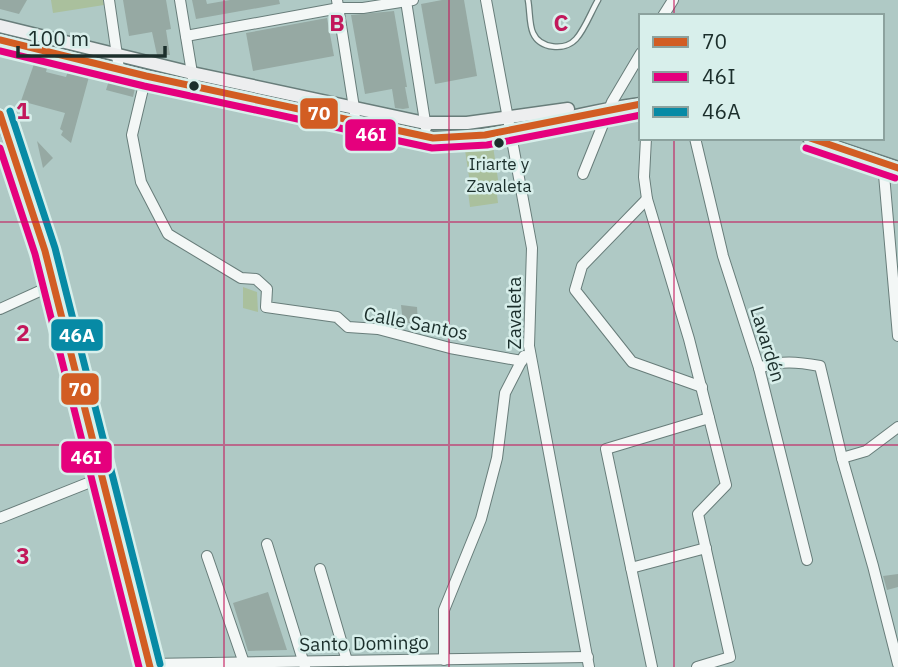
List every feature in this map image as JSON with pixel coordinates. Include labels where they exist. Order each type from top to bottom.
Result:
[{"type":"main road","points":[[0,26],[117,55],[193,80],[426,130],[466,136],[510,124],[639,98]]},
{"type":"main road","points":[[0,40],[146,76],[193,80]]},
{"type":"main road","points":[[611,105],[639,104]]},
{"type":"main road","points":[[815,140],[898,168]]},
{"type":"street","points":[[109,0],[119,69]]},
{"type":"street","points":[[180,0],[193,80]]},
{"type":"street","name":"Zavaleta","points":[[486,0],[532,248],[530,346],[589,662]]},
{"type":"street","points":[[186,36],[338,4],[363,8],[409,1],[426,130]]},
{"type":"street","points":[[338,4],[355,115]]},
{"type":"street","points":[[583,174],[611,105],[639,56]]},
{"type":"street","name":"Calle Santos","points":[[146,76],[132,135],[141,182],[168,234],[241,278],[256,279],[267,289],[266,307],[337,317],[348,327],[379,328],[450,348],[522,361]]},
{"type":"street","points":[[0,114],[45,251],[103,477],[147,666]]},
{"type":"street","points":[[646,140],[644,177],[647,199],[690,340],[726,485],[698,514],[730,657],[697,667]]},
{"type":"street","name":"Lavardén","points":[[695,140],[723,256],[759,368],[807,560]]},
{"type":"street","points":[[883,163],[898,336]]},
{"type":"street","points":[[647,199],[582,266],[575,290],[632,362],[702,387]]},
{"type":"street","points":[[0,309],[53,285]]},
{"type":"street","points":[[444,660],[444,610],[481,519],[497,458],[505,393],[530,346]]},
{"type":"street","points":[[759,368],[774,362],[820,366],[898,664]]},
{"type":"street","points":[[652,667],[606,449],[709,418]]},
{"type":"street","points":[[842,458],[866,451],[898,427]]},
{"type":"street","points":[[0,518],[103,477]]},
{"type":"street","points":[[267,544],[304,664]]},
{"type":"street","points":[[631,568],[706,548]]},
{"type":"street","points":[[207,556],[251,664]]},
{"type":"street","points":[[320,569],[347,661]]},
{"type":"street","name":"Santo Domingo","points":[[147,666],[347,661],[372,664],[444,660],[589,662]]},
{"type":"lane","points":[[528,0],[533,35],[553,47],[564,47],[576,39],[595,1]]},
{"type":"green space","points":[[51,0],[103,0],[104,5],[53,13]]},
{"type":"green space","points":[[493,146],[499,186],[496,187],[498,203],[470,207],[468,191],[471,190],[465,150]]},
{"type":"green space","points":[[243,287],[257,292],[258,312],[243,308]]},
{"type":"building","points":[[0,0],[27,0],[19,14],[0,9]]},
{"type":"building","points":[[123,0],[166,0],[171,29],[166,30],[170,55],[157,55],[152,32],[129,36]]},
{"type":"building","points":[[192,0],[206,0],[207,4],[230,0],[279,0],[280,4],[196,19]]},
{"type":"building","points":[[464,0],[477,76],[435,84],[421,4]]},
{"type":"building","points":[[394,11],[409,108],[403,109],[395,108],[392,89],[365,94],[351,15]]},
{"type":"building","points":[[327,18],[334,56],[253,71],[246,33]]},
{"type":"building","points":[[34,64],[47,68],[46,72],[66,77],[69,68],[90,73],[71,143],[61,135],[65,113],[21,101]]},
{"type":"building","points":[[110,77],[136,84],[133,97],[106,90]]},
{"type":"building","points":[[37,141],[53,158],[43,168]]},
{"type":"building","points":[[401,305],[417,307],[418,323],[403,323]]},
{"type":"building","points":[[898,574],[898,587],[887,590],[883,576]]},
{"type":"building","points":[[268,592],[287,650],[248,651],[233,603]]},
{"type":"transit line","name":"70","points":[[0,40],[146,76],[433,138],[485,135],[639,104]]},
{"type":"transit line","name":"46I","points":[[0,51],[144,86],[432,148],[487,145],[639,115]]},
{"type":"transit line","name":"46A","points":[[10,111],[55,248],[160,664]]},
{"type":"transit line","name":"70","points":[[0,114],[45,251],[150,667]]},
{"type":"transit line","name":"70","points":[[816,140],[898,168]]},
{"type":"transit line","name":"46I","points":[[0,148],[35,254],[139,667]]},
{"type":"transit line","name":"46I","points":[[806,148],[895,178]]},
{"type":"place","name":"Iriarte y Zavaleta","points":[[499,143]]}]
